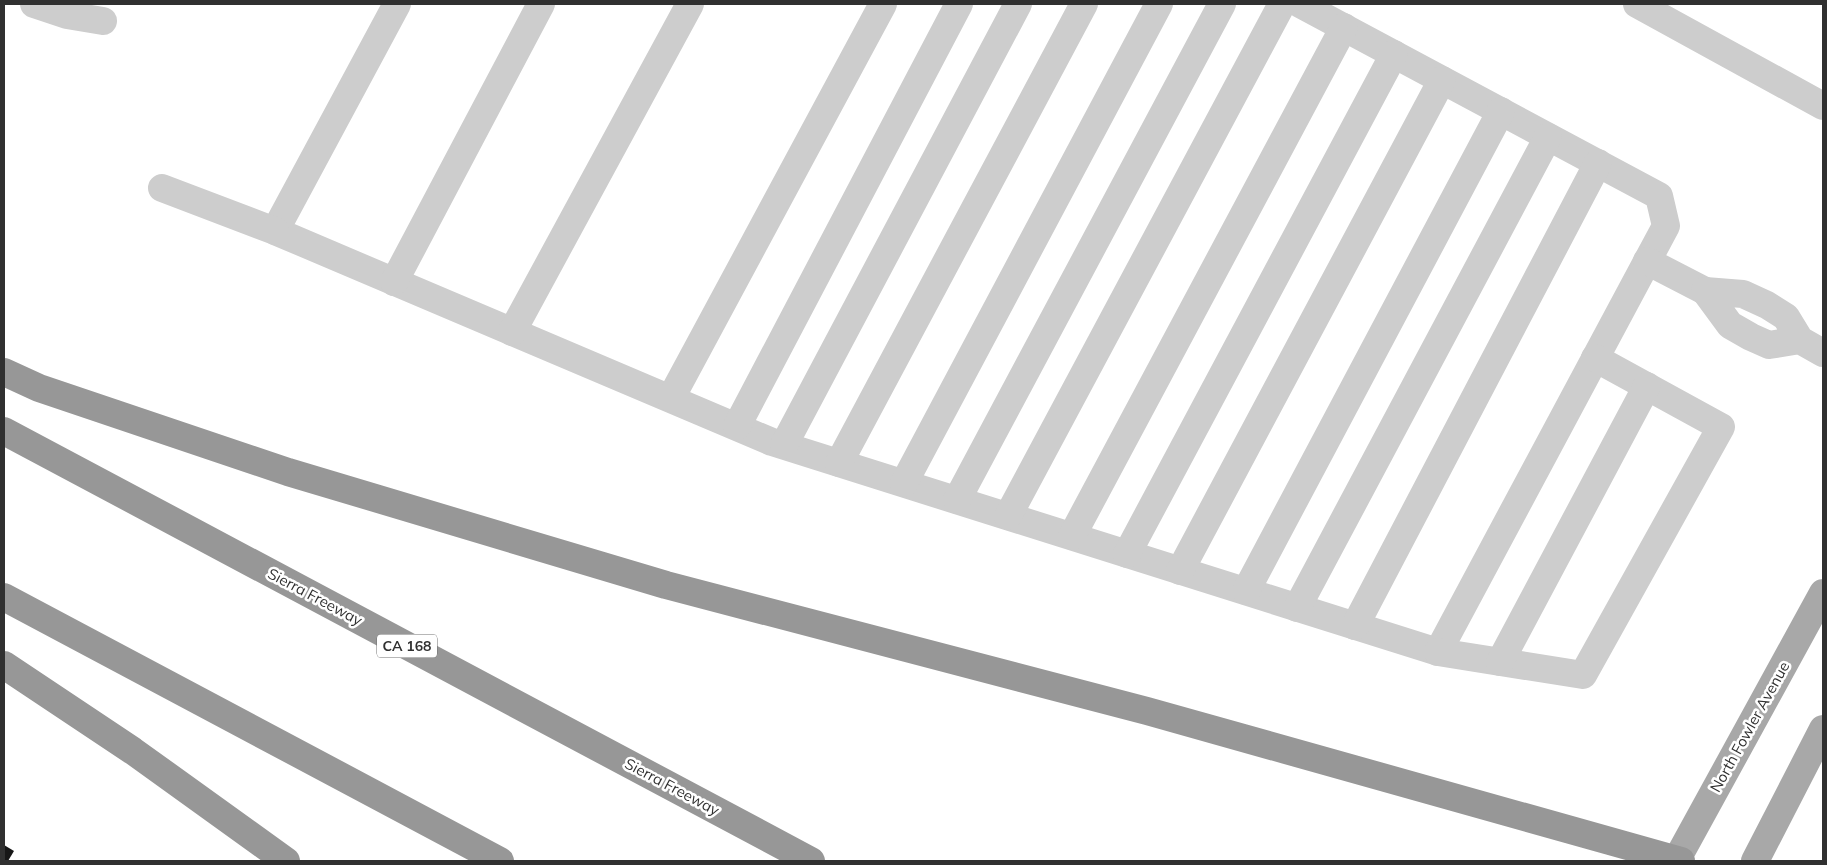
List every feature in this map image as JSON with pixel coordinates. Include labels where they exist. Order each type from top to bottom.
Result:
[{"type":"highway","points":[[4,372],[39,388],[288,472],[666,586],[1147,711],[1678,861]]},
{"type":"highway","name":"Sierra Freeway","points":[[4,431],[811,861]]},
{"type":"highway","points":[[4,597],[500,861]]},
{"type":"highway","points":[[4,665],[133,751],[286,861]]},
{"type":"main road","name":"North Fowler Avenue","points":[[1678,861],[1823,593]]},
{"type":"main road","points":[[1755,861],[1823,729]]},
{"type":"street","points":[[34,4],[67,15],[103,21]]},
{"type":"street","points":[[275,231],[397,4]]},
{"type":"street","points":[[394,282],[541,4]]},
{"type":"street","points":[[512,332],[690,4]]},
{"type":"street","points":[[671,398],[883,4]]},
{"type":"street","points":[[737,426],[959,4]]},
{"type":"street","points":[[784,445],[1018,4]]},
{"type":"street","points":[[840,463],[1084,4]]},
{"type":"street","points":[[904,483],[1158,4]]},
{"type":"street","points":[[957,500],[1222,4]]},
{"type":"street","points":[[1008,516],[1282,4]]},
{"type":"street","points":[[1300,4],[1659,196],[1666,226],[1438,652]]},
{"type":"street","points":[[1638,4],[1823,106]]},
{"type":"street","points":[[1072,536],[1344,28]]},
{"type":"street","points":[[1127,554],[1394,54]]},
{"type":"street","points":[[1180,571],[1442,80]]},
{"type":"street","points":[[1246,591],[1501,111]]},
{"type":"street","points":[[1297,608],[1548,137]]},
{"type":"street","points":[[1356,626],[1598,163]]},
{"type":"street","points":[[162,188],[275,231],[784,445],[1438,652],[1583,675],[1721,427],[1595,358]]},
{"type":"street","points":[[1647,261],[1705,291],[1743,294],[1767,306],[1786,317],[1800,340],[1823,353]]},
{"type":"street","points":[[1500,662],[1647,386]]},
{"type":"building","points":[[4,845],[14,851],[8,861],[4,861]]}]
